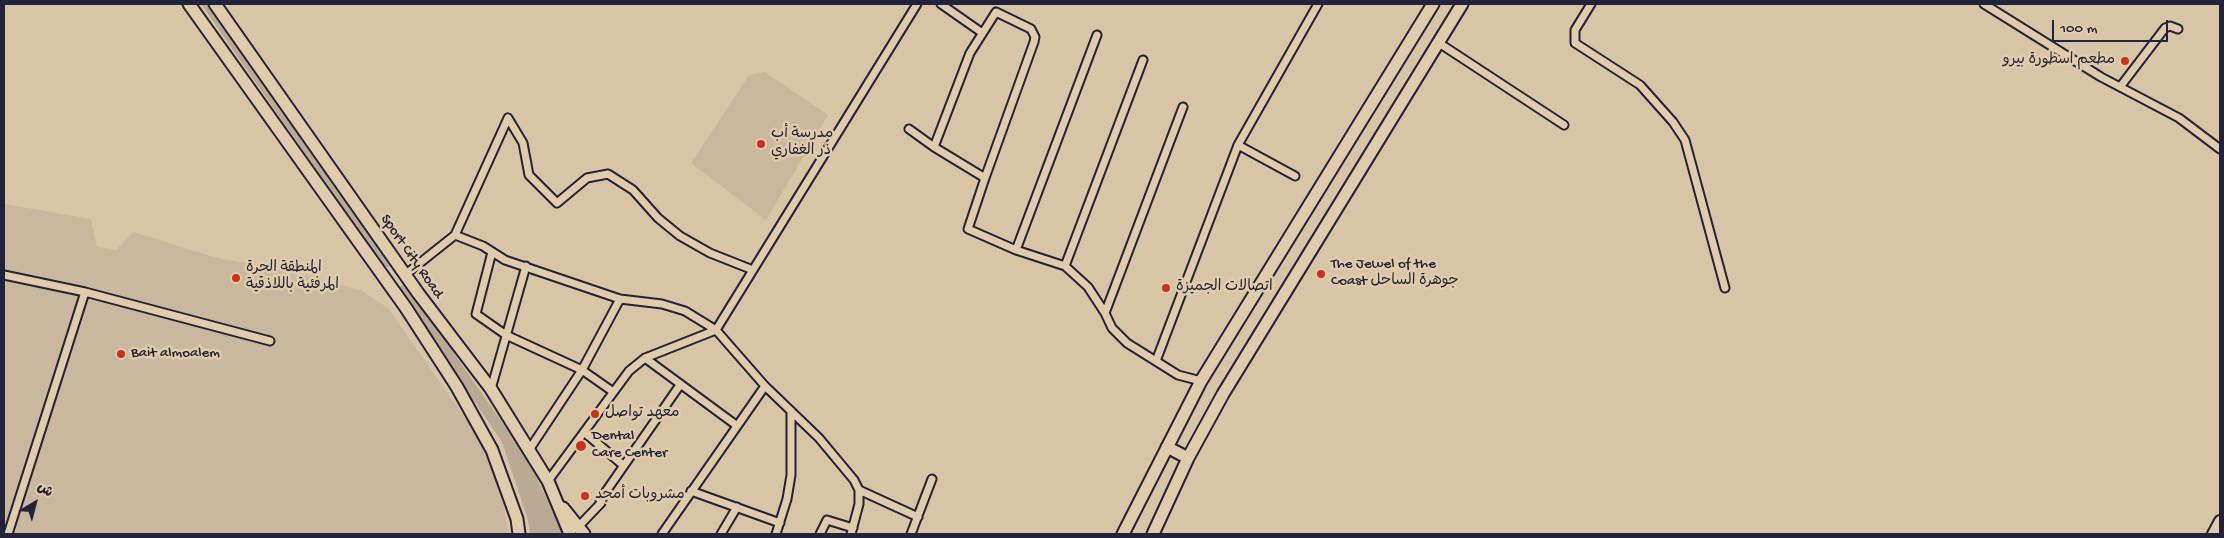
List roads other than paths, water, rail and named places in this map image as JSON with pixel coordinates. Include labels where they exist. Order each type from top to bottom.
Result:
[{"type":"main road","points":[[189,4],[406,308],[457,387],[492,450],[517,519],[519,534]]},
{"type":"main road","name":"Sport City Road","points":[[215,4],[406,274],[491,389],[548,481],[554,497],[577,532]]},
{"type":"main road","points":[[1123,534],[1201,381],[1432,4]]},
{"type":"main road","points":[[1153,534],[1188,458],[1223,394],[1462,4]]},
{"type":"main road","points":[[1167,447],[1188,458]]},
{"type":"street","points":[[548,481],[612,391],[630,370],[645,358],[716,330],[917,4]]},
{"type":"street","points":[[941,4],[981,32]]},
{"type":"street","points":[[1156,361],[1238,145],[1318,4]]},
{"type":"street","points":[[1591,4],[1575,30],[1575,43],[1640,85],[1673,122],[1685,140],[1725,288]]},
{"type":"street","points":[[1984,4],[2120,87],[2180,118],[2220,149]]},
{"type":"street","points":[[934,147],[970,53],[981,32],[996,12],[1031,29],[1035,37],[968,228],[1016,250],[1065,266],[1088,287],[1105,313],[1112,328],[1127,343],[1178,375],[1201,381]]},
{"type":"street","points":[[2120,87],[2165,28],[2170,26],[2178,29]]},
{"type":"street","points":[[1016,250],[1097,35]]},
{"type":"street","points":[[1438,43],[1564,125]]},
{"type":"street","points":[[1065,266],[1143,60]]},
{"type":"street","points":[[1105,313],[1183,107]]},
{"type":"street","points":[[406,274],[455,235],[508,118],[523,143],[529,175],[557,203],[587,178],[608,174],[633,190],[658,218],[680,236],[710,254],[753,270]]},
{"type":"street","points":[[909,129],[934,147],[985,178]]},
{"type":"street","points":[[1238,145],[1295,176]]},
{"type":"street","points":[[455,235],[492,252],[504,260],[620,299],[674,307],[695,316],[716,330],[765,386],[819,438],[854,480],[859,490],[859,504],[852,531],[827,520],[820,534]]},
{"type":"street","points":[[492,252],[476,314],[506,335],[582,370],[612,391]]},
{"type":"street","points":[[491,389],[526,266]]},
{"type":"street","points":[[4,275],[84,292],[270,340]]},
{"type":"street","points":[[8,534],[84,292]]},
{"type":"street","points":[[529,450],[582,370],[620,299]]},
{"type":"street","points":[[645,358],[736,425]]},
{"type":"street","points":[[577,532],[601,503],[600,500],[623,465],[680,385]]},
{"type":"street","points":[[662,534],[736,425],[765,386]]},
{"type":"street","points":[[776,534],[791,475],[791,412]]},
{"type":"street","points":[[584,432],[623,465]]},
{"type":"street","points":[[911,534],[932,479]]},
{"type":"street","points":[[859,490],[918,517]]},
{"type":"street","points":[[691,491],[780,523]]},
{"type":"street","points":[[721,534],[737,507]]},
{"type":"street","points":[[2213,534],[2220,521]]},
{"type":"place","name":"مطعم اسطورة بيرو","points":[[2125,61]]},
{"type":"place","name":"مدرسة أب ذر الغفاري","points":[[761,144]]},
{"type":"place","name":"The Jewel of the Coast جوهرة الساحل","points":[[1321,274]]},
{"type":"place","name":"المنطقة الحرة المرفئية باللاذقية","points":[[236,278]]},
{"type":"place","name":"اتصالات الجميزة","points":[[1166,288]]},
{"type":"place","name":"Bait almoalem","points":[[121,354]]},
{"type":"place","name":"معهد تواصل","points":[[595,414]]},
{"type":"place","name":"Dental Care Center","points":[[581,446]]},
{"type":"place","name":"مشروبات أمجد","points":[[585,496]]}]
